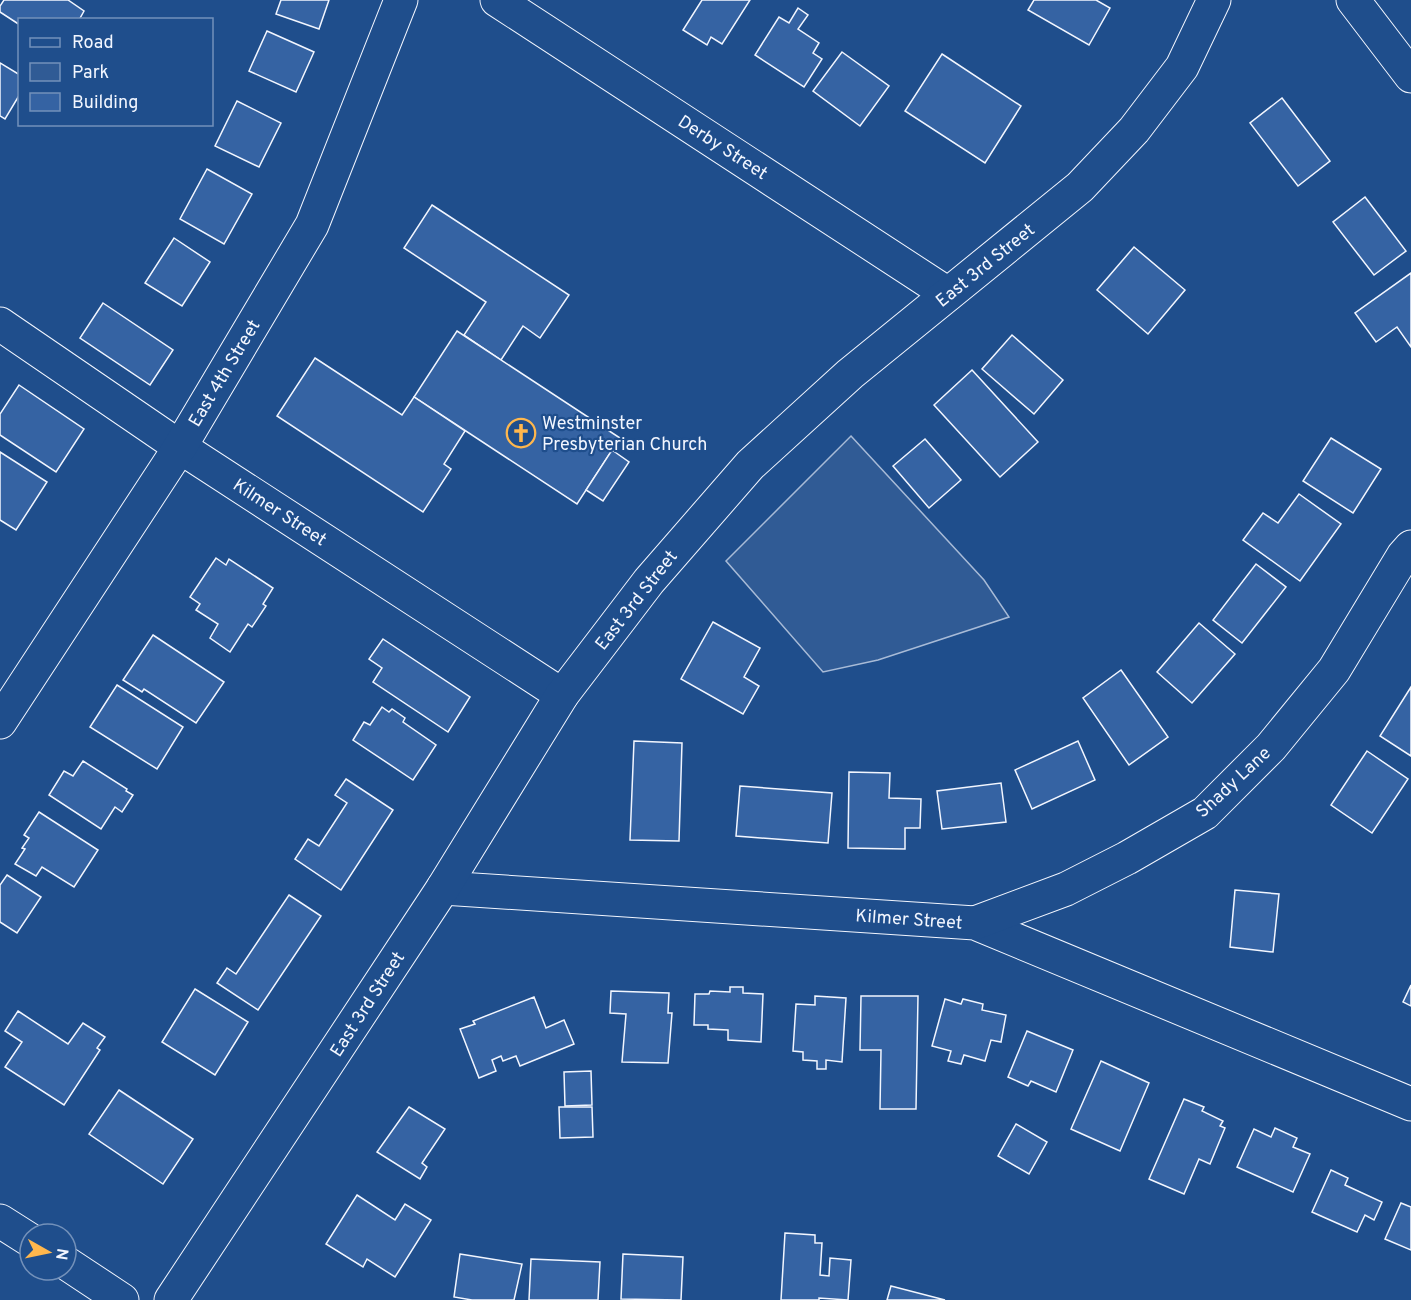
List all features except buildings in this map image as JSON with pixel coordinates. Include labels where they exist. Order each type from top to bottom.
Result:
[{"type":"street","name":"East 4th Street","points":[[0,722],[180,447],[312,225],[401,0]]},
{"type":"street","name":"Derby Street","points":[[497,0],[948,294]]},
{"type":"street","name":"East 3rd Street","points":[[171,1300],[443,888],[562,695],[649,581],[750,465],[850,374],[1080,187],[1134,130],[1182,67],[1214,0]]},
{"type":"street","points":[[1353,0],[1411,76]]},
{"type":"street","name":"Kilmer Street","points":[[0,324],[180,447],[562,695]]},
{"type":"street","name":"Shady Lane","points":[[975,923],[1066,889],[1127,858],[1205,813],[1271,747],[1334,670],[1403,556],[1411,547]]},
{"type":"street","name":"Kilmer Street","points":[[443,888],[975,923],[1411,1104]]},
{"type":"street","points":[[0,1221],[18,1232]]},
{"type":"street","points":[[78,1271],[122,1300]]},
{"type":"green space","points":[[851,436],[984,580],[1009,617],[878,660],[823,672],[726,561]]},
{"type":"place","name":"Westminster Presbyterian Church","points":[[521,433]]}]
